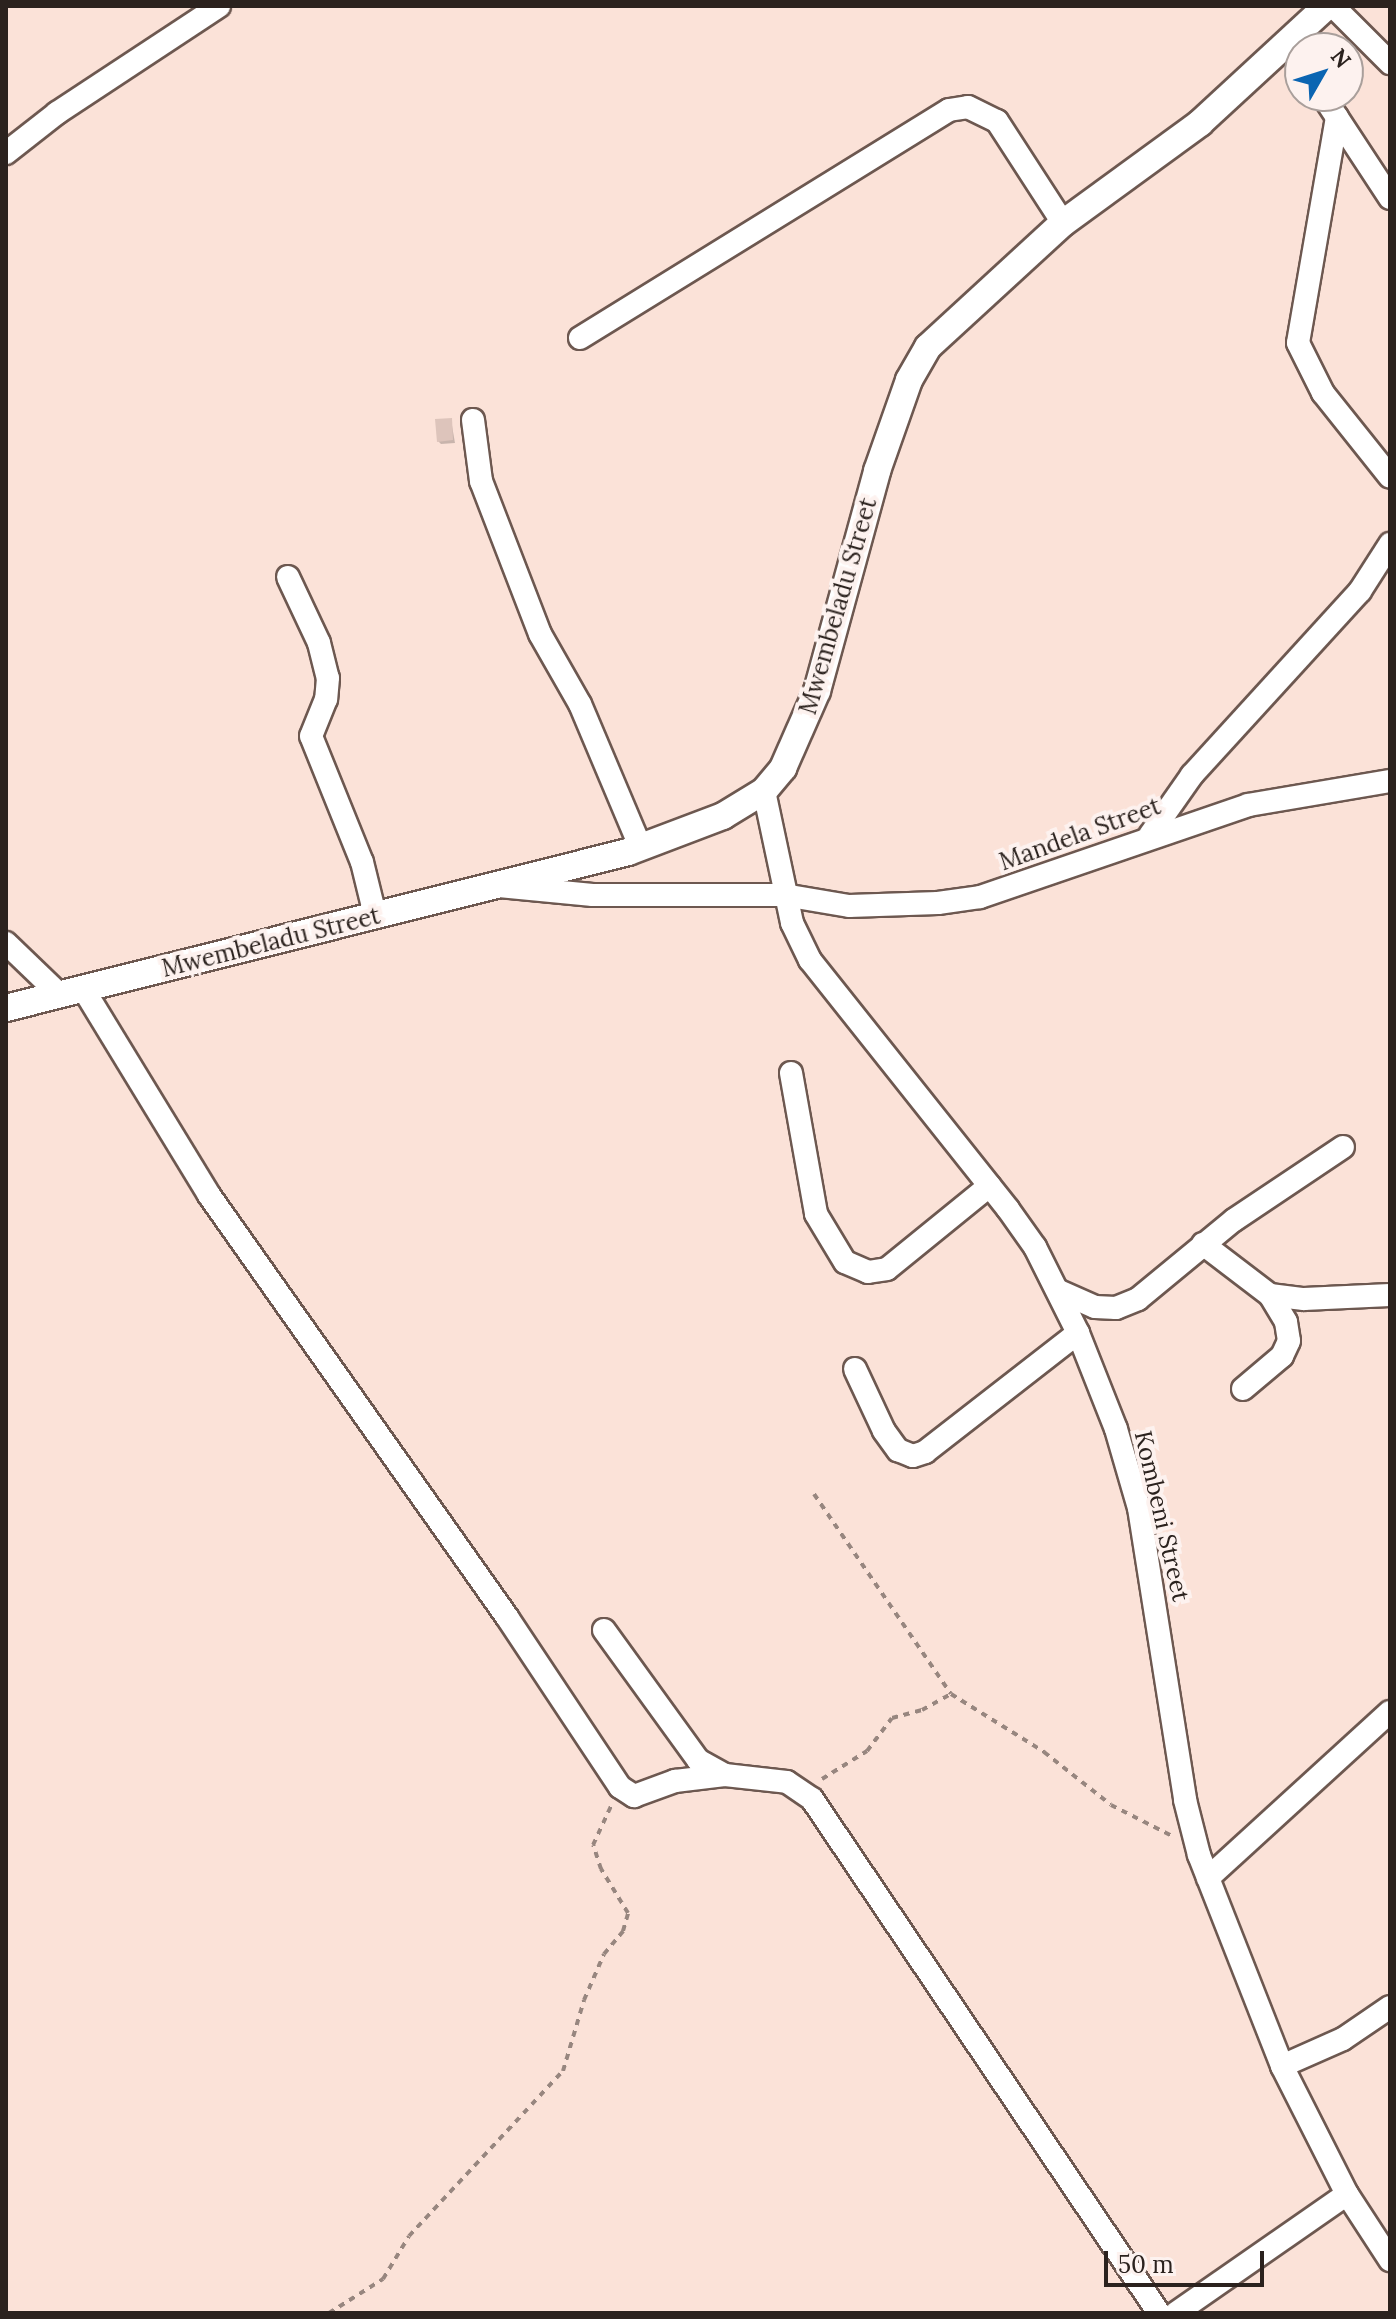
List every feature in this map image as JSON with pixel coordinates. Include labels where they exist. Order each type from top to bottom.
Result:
[{"type":"street","points":[[6,153],[57,113],[219,6]]},
{"type":"street","name":"Mwembeladu Street","points":[[1306,32],[1327,6]]},
{"type":"street","points":[[1333,6],[1390,63]]},
{"type":"street","name":"Mwembeladu Street","points":[[6,1008],[496,886],[640,846],[723,816],[764,791],[783,768],[817,691],[877,471],[909,380],[947,324],[1063,223],[1200,123],[1284,55]]},
{"type":"street","points":[[580,338],[949,110],[968,107],[997,121],[1063,223]]},
{"type":"street","points":[[1334,112],[1390,198]]},
{"type":"street","points":[[1337,117],[1298,343],[1323,393],[1390,477]]},
{"type":"street","points":[[473,420],[481,481],[540,634],[580,704],[640,846]]},
{"type":"street","points":[[1150,835],[1192,775],[1360,591],[1390,544]]},
{"type":"street","points":[[288,577],[319,643],[328,678],[326,699],[311,736],[362,862],[375,915]]},
{"type":"street","name":"Mandela Street","points":[[496,886],[593,895],[784,895],[849,906],[980,897],[1150,835],[1248,805],[1390,781]]},
{"type":"street","name":"Kombeni Street","points":[[764,791],[784,895],[810,960],[1035,1247],[1078,1333],[1116,1429],[1139,1508],[1185,1800],[1199,1855],[1282,2066],[1347,2194],[1390,2260]]},
{"type":"street","points":[[6,943],[72,992],[209,1195],[507,1617],[620,1787],[634,1796],[675,1781],[725,1775],[802,1789],[880,1895],[1159,2313]]},
{"type":"street","points":[[791,1073],[816,1214],[845,1262],[868,1272],[887,1269],[989,1186]]},
{"type":"street","points":[[1059,1291],[1095,1307],[1116,1308],[1138,1299],[1203,1244],[1343,1147]]},
{"type":"street","points":[[1203,1244],[1270,1295],[1286,1322],[1289,1341],[1276,1363],[1243,1389]]},
{"type":"street","points":[[1270,1295],[1304,1299],[1390,1295]]},
{"type":"street","points":[[855,1369],[884,1431],[898,1450],[913,1456],[925,1452],[1078,1333]]},
{"type":"street","points":[[604,1630],[698,1760],[725,1775]]},
{"type":"street","points":[[1208,1878],[1390,1712]]},
{"type":"street","points":[[1282,2066],[1343,2039],[1390,2007]]},
{"type":"street","points":[[1176,2313],[1347,2194]]},
{"type":"path","points":[[814,1494],[951,1694],[1044,1752],[1111,1805],[1142,1817],[1199,1855]]},
{"type":"path","points":[[802,1789],[853,1763],[892,1718],[922,1710],[951,1694]]},
{"type":"path","points":[[329,2313],[383,2279],[409,2236],[563,2071],[584,2000],[628,1913],[601,1869],[593,1845],[620,1787]]},
{"type":"building","points":[[452,418],[453,440],[437,442],[435,419]]}]
